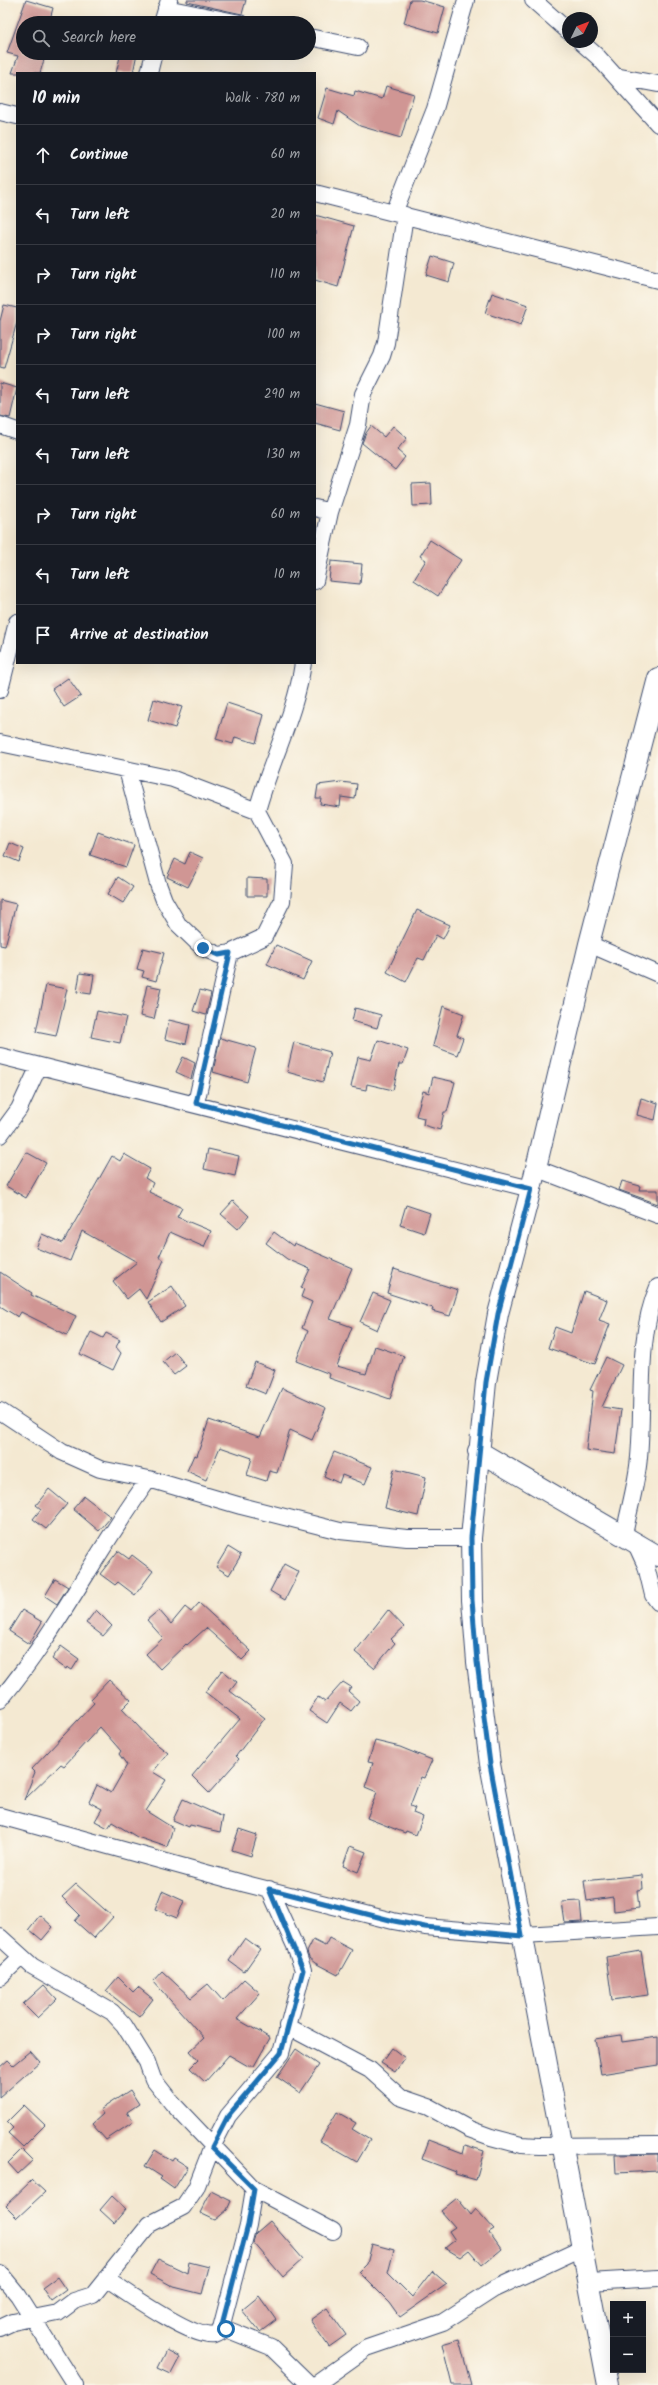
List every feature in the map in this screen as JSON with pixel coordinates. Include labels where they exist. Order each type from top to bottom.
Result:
[{"type":"street","points":[[316,572],[323,510],[358,425],[363,394],[382,356],[386,343],[400,214],[435,109],[466,0]]},
{"type":"street","points":[[532,0],[562,26]]},
{"type":"street","points":[[166,10],[200,16]]},
{"type":"street","points":[[316,38],[358,47]]},
{"type":"street","points":[[587,48],[615,76],[658,124]]},
{"type":"street","points":[[149,72],[152,60]]},
{"type":"street","points":[[615,76],[658,84]]},
{"type":"street","points":[[0,112],[16,116]]},
{"type":"street","points":[[316,193],[658,280]]},
{"type":"street","points":[[0,425],[16,430]]},
{"type":"street","points":[[0,690],[16,626]]},
{"type":"street","points":[[256,811],[300,686],[304,664]]},
{"type":"street","points":[[608,2385],[490,1764],[478,1670],[472,1600],[471,1538],[478,1451],[486,1382],[498,1314],[531,1189],[589,944],[658,678]]},
{"type":"street","points":[[0,743],[173,779],[256,811],[285,864],[282,901],[264,937],[230,953],[219,955],[203,948],[178,924],[164,900],[142,830],[127,770]]},
{"type":"street","points":[[589,944],[658,974]]},
{"type":"street","points":[[196,1103],[230,953]]},
{"type":"street","points":[[0,1056],[196,1103],[531,1189]]},
{"type":"street","points":[[0,1135],[19,1109],[39,1066]]},
{"type":"street","points":[[535,1168],[658,1215]]},
{"type":"street","points":[[658,1287],[648,1323],[643,1362],[639,1459],[629,1538],[646,1566],[653,1595],[658,1602]]},
{"type":"street","points":[[0,1411],[80,1461],[100,1469],[149,1479],[241,1506],[340,1531],[407,1538],[471,1538]]},
{"type":"street","points":[[478,1451],[658,1556]]},
{"type":"street","points":[[0,1700],[24,1672],[49,1635],[121,1517],[149,1479]]},
{"type":"street","points":[[0,1816],[269,1889],[405,1924],[457,1931],[522,1936],[658,1927]]},
{"type":"street","points":[[0,2328],[13,2322],[33,2320],[58,2313],[74,2301],[93,2295],[150,2224],[184,2207],[196,2188],[212,2147],[228,2116],[281,2053],[303,1970],[269,1889]]},
{"type":"street","points":[[0,1937],[20,1958],[112,2012],[124,2025],[147,2062],[153,2079],[212,2147],[254,2189],[333,2230]]},
{"type":"street","points":[[0,1977],[20,1958]]},
{"type":"street","points":[[287,2026],[370,2070],[400,2097],[429,2107],[469,2129],[521,2145],[658,2145]]},
{"type":"street","points":[[220,2332],[248,2225],[254,2189]]},
{"type":"street","points":[[315,2385],[367,2348],[443,2322],[494,2289],[582,2248]]},
{"type":"street","points":[[0,2274],[15,2290],[33,2320],[53,2347],[75,2385]]},
{"type":"street","points":[[106,2278],[172,2320],[208,2335],[215,2335],[226,2329],[271,2347],[310,2385]]},
{"type":"street","points":[[589,2282],[658,2278]]},
{"type":"building","points":[[26,0],[53,8],[51,16],[20,16]]},
{"type":"building","points":[[187,0],[246,0],[242,14],[187,2]]},
{"type":"building","points":[[410,0],[420,0],[445,7],[438,33],[404,23]]},
{"type":"building","points":[[16,28],[16,55],[7,53]]},
{"type":"building","points":[[17,60],[44,60],[40,72],[12,73]]},
{"type":"building","points":[[119,60],[136,60],[133,72],[116,72]]},
{"type":"building","points":[[386,86],[414,94],[401,138],[360,126],[338,111],[334,124],[318,118],[327,88],[354,96],[355,91],[382,99]]},
{"type":"building","points":[[316,215],[354,226],[338,287],[316,280]]},
{"type":"building","points":[[432,256],[454,263],[449,282],[426,275]]},
{"type":"building","points":[[492,293],[528,305],[521,325],[485,313]]},
{"type":"building","points":[[4,305],[16,308],[16,326],[4,368],[0,367],[0,321]]},
{"type":"building","points":[[0,383],[16,388],[16,392],[10,418],[0,416]]},
{"type":"building","points":[[316,403],[344,411],[340,430],[316,423]]},
{"type":"building","points":[[371,426],[384,437],[393,426],[407,438],[397,450],[405,457],[395,470],[362,443]]},
{"type":"building","points":[[431,483],[432,505],[413,506],[412,484]]},
{"type":"building","points":[[430,540],[461,560],[438,596],[414,580],[426,560],[420,556]]},
{"type":"building","points":[[331,561],[362,564],[360,584],[329,581]]},
{"type":"building","points":[[68,678],[81,696],[64,707],[52,689]]},
{"type":"building","points":[[154,699],[182,707],[175,728],[148,720]]},
{"type":"building","points":[[227,703],[264,715],[256,743],[235,737],[233,744],[216,739]]},
{"type":"building","points":[[341,782],[357,784],[355,799],[341,797],[340,807],[320,804],[321,798],[316,798],[318,785]]},
{"type":"building","points":[[98,832],[134,845],[126,867],[90,855]]},
{"type":"building","points":[[10,843],[24,849],[19,862],[5,856]]},
{"type":"building","points":[[190,852],[203,858],[188,887],[167,877],[175,859],[185,864]]},
{"type":"building","points":[[118,877],[133,887],[123,903],[108,894]]},
{"type":"building","points":[[247,878],[267,879],[267,896],[247,896]]},
{"type":"building","points":[[0,900],[16,904],[5,946],[0,945]]},
{"type":"building","points":[[417,910],[450,925],[443,939],[436,935],[424,960],[418,958],[406,982],[387,972]]},
{"type":"building","points":[[276,945],[312,961],[303,980],[267,964]]},
{"type":"building","points":[[143,948],[164,953],[156,981],[142,977],[144,971],[137,969]]},
{"type":"building","points":[[80,973],[94,975],[91,994],[77,992]]},
{"type":"building","points":[[46,985],[67,989],[56,1036],[36,1032]]},
{"type":"building","points":[[147,985],[161,988],[154,1019],[140,1016]]},
{"type":"building","points":[[200,990],[211,993],[206,1015],[193,1011]]},
{"type":"building","points":[[443,1006],[464,1014],[457,1035],[463,1038],[457,1055],[433,1046]]},
{"type":"building","points":[[355,1008],[381,1015],[377,1028],[352,1021]]},
{"type":"building","points":[[97,1011],[126,1017],[120,1043],[91,1037]]},
{"type":"building","points":[[169,1020],[190,1025],[186,1044],[165,1039]]},
{"type":"building","points":[[220,1038],[256,1048],[247,1082],[213,1072]]},
{"type":"building","points":[[378,1040],[408,1050],[403,1064],[399,1064],[393,1090],[367,1084],[366,1090],[351,1087],[358,1057],[371,1060]]},
{"type":"building","points":[[294,1042],[330,1052],[323,1082],[287,1072]]},
{"type":"building","points":[[183,1057],[195,1063],[191,1079],[176,1072]]},
{"type":"building","points":[[433,1077],[455,1082],[447,1112],[444,1112],[440,1130],[423,1125],[424,1118],[416,1116],[423,1091],[429,1093]]},
{"type":"building","points":[[641,1098],[658,1103],[655,1120],[637,1115]]},
{"type":"building","points":[[208,1149],[239,1156],[235,1176],[204,1169]]},
{"type":"building","points":[[26,1152],[46,1163],[26,1198],[6,1186]]},
{"type":"building","points":[[124,1154],[150,1169],[145,1178],[153,1183],[149,1192],[182,1208],[177,1217],[211,1231],[204,1247],[170,1232],[159,1257],[164,1260],[146,1299],[139,1289],[127,1299],[113,1281],[137,1262],[82,1231],[70,1261],[36,1248],[42,1234],[63,1243],[112,1156],[120,1161]]},
{"type":"building","points":[[622,1181],[640,1186],[639,1190],[658,1190],[658,1204],[619,1190]]},
{"type":"building","points":[[233,1201],[249,1216],[238,1229],[221,1214]]},
{"type":"building","points":[[406,1205],[430,1213],[424,1233],[400,1225]]},
{"type":"building","points":[[274,1232],[293,1246],[294,1243],[352,1268],[330,1319],[352,1327],[337,1366],[366,1374],[375,1346],[404,1356],[390,1399],[329,1378],[330,1374],[296,1361],[308,1331],[302,1328],[312,1302],[301,1297],[304,1289],[301,1288],[310,1269],[287,1259],[266,1243]]},
{"type":"building","points":[[394,1269],[458,1290],[450,1316],[432,1311],[433,1308],[387,1293]]},
{"type":"building","points":[[0,1272],[32,1293],[31,1295],[76,1316],[67,1335],[21,1312],[18,1317],[0,1306]]},
{"type":"building","points":[[172,1286],[185,1306],[161,1322],[148,1302]]},
{"type":"building","points":[[584,1291],[607,1300],[599,1320],[610,1324],[595,1364],[548,1348],[555,1327],[571,1333]]},
{"type":"building","points":[[373,1293],[390,1300],[377,1330],[360,1322]]},
{"type":"building","points":[[91,1332],[103,1338],[106,1333],[120,1340],[116,1347],[121,1353],[113,1370],[80,1354]]},
{"type":"building","points":[[175,1352],[186,1366],[174,1375],[163,1362]]},
{"type":"building","points":[[606,1357],[622,1365],[602,1407],[621,1410],[615,1454],[586,1450],[593,1391],[590,1390]]},
{"type":"building","points":[[255,1362],[275,1370],[266,1394],[246,1386]]},
{"type":"building","points":[[282,1388],[326,1408],[312,1440],[290,1430],[277,1473],[269,1471],[266,1481],[247,1475],[252,1458],[220,1447],[206,1480],[187,1471],[194,1455],[197,1456],[209,1420],[260,1437]]},
{"type":"building","points":[[334,1452],[372,1467],[365,1484],[342,1475],[339,1483],[324,1476]]},
{"type":"building","points":[[394,1469],[426,1477],[418,1516],[385,1508]]},
{"type":"building","points":[[49,1489],[67,1504],[46,1529],[33,1519],[41,1509],[36,1505]]},
{"type":"building","points":[[84,1496],[111,1517],[99,1531],[73,1509]]},
{"type":"building","points":[[228,1547],[241,1555],[229,1575],[216,1567]]},
{"type":"building","points":[[118,1551],[129,1559],[132,1555],[153,1571],[135,1595],[118,1582],[115,1585],[100,1574]]},
{"type":"building","points":[[284,1564],[299,1572],[285,1600],[270,1591]]},
{"type":"building","points":[[55,1579],[68,1587],[57,1604],[45,1596]]},
{"type":"building","points":[[199,1603],[251,1651],[242,1660],[206,1628],[187,1645],[186,1644],[160,1669],[146,1654],[163,1638],[147,1620],[159,1610],[171,1624],[185,1607],[191,1612]]},
{"type":"building","points":[[22,1610],[42,1622],[29,1644],[9,1631]]},
{"type":"building","points":[[96,1610],[112,1626],[103,1636],[86,1623]]},
{"type":"building","points":[[388,1610],[404,1627],[391,1639],[395,1643],[374,1668],[355,1652]]},
{"type":"building","points":[[61,1646],[79,1659],[72,1670],[67,1667],[66,1669],[52,1659]]},
{"type":"building","points":[[222,1670],[237,1682],[230,1691],[265,1718],[236,1756],[239,1759],[209,1793],[192,1776],[240,1719],[205,1692]]},
{"type":"building","points":[[109,1680],[131,1700],[122,1709],[149,1738],[168,1753],[153,1772],[166,1780],[146,1811],[173,1828],[167,1847],[137,1837],[112,1822],[108,1828],[95,1821],[102,1809],[89,1802],[97,1785],[111,1793],[127,1765],[119,1754],[121,1751],[100,1727],[64,1766],[61,1764],[24,1800],[35,1772],[32,1769],[94,1703],[91,1699]]},
{"type":"building","points":[[343,1682],[351,1687],[348,1691],[359,1701],[351,1711],[340,1703],[327,1723],[309,1711],[318,1697],[325,1702]]},
{"type":"building","points":[[375,1741],[400,1747],[432,1760],[424,1778],[421,1777],[410,1806],[415,1808],[413,1813],[423,1817],[416,1835],[406,1831],[405,1833],[367,1818],[377,1792],[365,1787],[373,1763],[368,1762]]},
{"type":"building","points":[[183,1799],[223,1817],[220,1832],[190,1825],[189,1827],[173,1820]]},
{"type":"building","points":[[239,1829],[257,1835],[251,1856],[232,1850]]},
{"type":"building","points":[[350,1846],[366,1852],[358,1872],[343,1866]]},
{"type":"building","points":[[642,1875],[643,1889],[637,1890],[639,1908],[614,1911],[613,1897],[587,1901],[584,1881]]},
{"type":"building","points":[[76,1884],[113,1917],[94,1938],[75,1921],[80,1915],[62,1897]]},
{"type":"building","points":[[162,1891],[184,1901],[177,1918],[155,1909]]},
{"type":"building","points":[[580,1901],[582,1922],[565,1923],[562,1902]]},
{"type":"building","points":[[40,1915],[53,1927],[42,1940],[29,1929]]},
{"type":"building","points":[[245,1938],[260,1949],[244,1972],[229,1961]]},
{"type":"building","points":[[329,1938],[352,1950],[338,1975],[315,1963],[309,1958],[307,1952],[313,1940],[325,1946]]},
{"type":"building","points":[[641,1951],[648,1995],[612,2000],[606,1957]]},
{"type":"building","points":[[162,1971],[191,1998],[208,1984],[223,2001],[244,1979],[260,1993],[237,2019],[270,2038],[254,2066],[248,2066],[229,2055],[205,2082],[190,2068],[198,2060],[190,2051],[204,2038],[153,1981]]},
{"type":"building","points":[[118,1977],[133,1992],[138,1987],[153,1999],[139,2017],[106,1991]]},
{"type":"building","points":[[44,1985],[57,1999],[37,2018],[23,2004]]},
{"type":"building","points":[[621,2035],[622,2042],[658,2037],[658,2065],[601,2074],[595,2039]]},
{"type":"building","points":[[392,2048],[405,2058],[395,2072],[381,2063]]},
{"type":"building","points":[[296,2049],[319,2065],[300,2093],[277,2077]]},
{"type":"building","points":[[30,2051],[40,2062],[0,2097],[0,2067],[8,2060],[13,2065]]},
{"type":"building","points":[[130,2090],[139,2104],[127,2112],[133,2122],[106,2140],[92,2124],[103,2114],[100,2110]]},
{"type":"building","points":[[24,2105],[45,2125],[23,2147],[8,2133],[13,2128],[7,2122]]},
{"type":"building","points":[[337,2112],[356,2123],[352,2129],[370,2140],[357,2162],[320,2141]]},
{"type":"building","points":[[429,2140],[463,2153],[465,2145],[484,2151],[476,2180],[455,2174],[456,2172],[422,2159]]},
{"type":"building","points":[[22,2149],[33,2160],[18,2174],[8,2163]]},
{"type":"building","points":[[155,2150],[172,2161],[174,2158],[188,2167],[174,2189],[160,2179],[162,2177],[145,2166]]},
{"type":"building","points":[[658,2154],[658,2171],[616,2173],[615,2155]]},
{"type":"building","points":[[32,2180],[45,2192],[17,2218],[5,2206]]},
{"type":"building","points":[[211,2191],[231,2201],[227,2210],[215,2220],[200,2213]]},
{"type":"building","points":[[112,2196],[126,2209],[114,2223],[100,2210]]},
{"type":"building","points":[[457,2198],[471,2215],[476,2209],[494,2229],[489,2232],[501,2249],[482,2265],[469,2250],[460,2257],[445,2248],[455,2240],[449,2231],[455,2227],[441,2211]]},
{"type":"building","points":[[270,2221],[303,2259],[283,2277],[253,2242],[256,2233]]},
{"type":"building","points":[[372,2244],[394,2250],[388,2273],[412,2297],[432,2271],[447,2284],[400,2317],[390,2303],[359,2272],[367,2264]]},
{"type":"building","points":[[158,2259],[187,2273],[189,2262],[209,2267],[202,2294],[174,2287],[150,2274]]},
{"type":"building","points":[[57,2277],[66,2290],[51,2301],[42,2288]]},
{"type":"building","points":[[259,2296],[276,2320],[260,2332],[242,2310]]},
{"type":"building","points":[[327,2308],[346,2335],[329,2347],[310,2320]]},
{"type":"building","points":[[459,2339],[471,2385],[452,2385],[442,2344]]},
{"type":"building","points":[[167,2350],[180,2357],[171,2374],[158,2368]]},
{"type":"route","points":[[203,948],[219,955],[230,953],[196,1103],[531,1189],[498,1314],[486,1382],[478,1451],[471,1538],[472,1600],[477,1662],[490,1764],[522,1936],[425,1927],[394,1921],[269,1889],[295,1946],[303,1970],[281,2053],[228,2116],[212,2147],[254,2189],[248,2225],[220,2332],[226,2329]]}]
